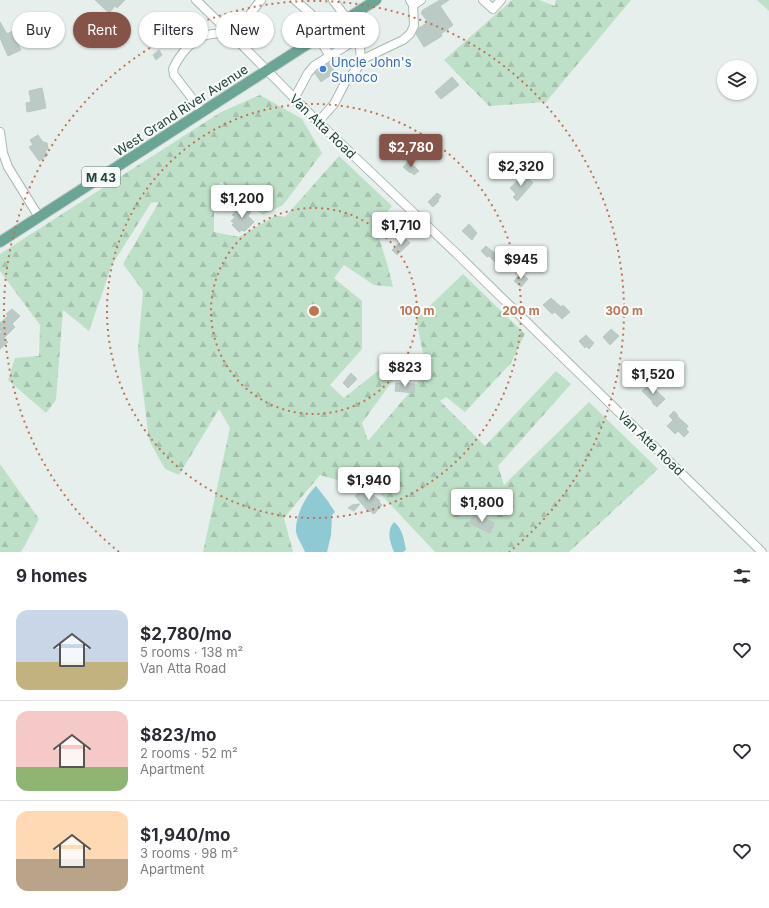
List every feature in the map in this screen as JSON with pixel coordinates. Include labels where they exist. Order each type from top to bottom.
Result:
[{"type":"main road","name":"West Grand River Avenue","points":[[358,12],[376,0]]},
{"type":"main road","name":"West Grand River Avenue","points":[[0,242],[300,48]]},
{"type":"street","name":"Van Atta Road","points":[[196,0],[216,19]]},
{"type":"street","points":[[250,12],[261,0]]},
{"type":"street","points":[[295,0],[309,12]]},
{"type":"street","points":[[333,0],[345,12]]},
{"type":"street","points":[[360,60],[403,40],[410,34],[414,26],[412,3],[421,0]]},
{"type":"street","points":[[483,0],[493,9],[501,0]]},
{"type":"street","points":[[202,111],[174,75],[173,69],[181,56],[197,39],[209,34],[216,34]]},
{"type":"street","name":"Van Atta Road","points":[[245,48],[294,99],[458,255],[762,552]]},
{"type":"street","points":[[327,48],[330,56]]},
{"type":"street","points":[[294,99],[308,73],[314,66],[343,48]]},
{"type":"street","points":[[318,122],[334,104],[346,81],[361,62],[360,48]]},
{"type":"street","points":[[0,132],[3,153],[8,167],[39,217]]},
{"type":"green space","points":[[512,0],[539,0],[555,6],[556,0],[631,0],[546,102],[489,106],[444,60]]},
{"type":"green space","points":[[757,0],[769,0],[769,11]]},
{"type":"green space","points":[[260,95],[302,119],[322,153],[283,205],[263,215],[221,182],[214,193],[214,232],[239,237],[275,216],[285,217],[339,156],[392,206],[375,226],[393,287],[374,285],[344,265],[334,278],[362,301],[362,349],[330,385],[344,398],[394,358],[401,369],[362,423],[368,441],[427,372],[416,319],[463,274],[525,334],[511,363],[465,412],[446,397],[440,401],[485,446],[556,371],[571,384],[498,466],[504,485],[589,402],[658,469],[569,552],[435,552],[356,468],[345,482],[320,475],[284,518],[293,552],[203,552],[230,428],[219,409],[179,475],[165,469],[149,440],[138,350],[143,291],[123,264],[159,202],[151,203],[112,265],[89,331],[63,310],[56,400],[46,413],[8,380],[15,358],[39,356],[40,325],[0,271],[0,254],[221,112]]},
{"type":"green space","points":[[0,464],[39,519],[21,552],[0,552]]},
{"type":"water","points":[[316,486],[335,512],[332,515],[331,535],[327,552],[305,552],[296,532],[297,520],[305,501]]},
{"type":"water","points":[[394,522],[403,535],[406,550],[403,552],[394,552],[391,544],[389,533]]},
{"type":"building","points":[[95,0],[125,0],[117,8],[115,6],[110,12],[108,12]]},
{"type":"building","points":[[440,0],[449,0],[440,6],[453,25],[441,34],[442,36],[424,47],[416,34],[419,28],[428,22],[421,13],[423,10]]},
{"type":"building","points":[[0,22],[7,34],[12,31],[12,48],[20,48],[21,50],[8,56],[0,38]]},
{"type":"building","points":[[159,50],[162,55],[156,60],[153,55]]},
{"type":"building","points":[[329,63],[335,72],[321,82],[315,73]]},
{"type":"building","points":[[452,77],[459,85],[441,99],[435,92]]},
{"type":"building","points":[[42,88],[46,108],[27,112],[26,103],[31,102],[29,91]]},
{"type":"building","points":[[38,135],[43,142],[47,143],[48,149],[45,151],[48,155],[39,161],[29,147],[33,145],[30,140]]},
{"type":"building","points":[[409,161],[419,171],[414,175],[403,167]]},
{"type":"building","points":[[524,174],[533,183],[517,201],[513,197],[516,194],[510,188]]},
{"type":"building","points":[[437,193],[441,196],[438,200],[439,201],[433,207],[428,202]]},
{"type":"building","points":[[243,203],[251,212],[248,216],[254,222],[245,231],[242,230],[239,232],[232,225],[234,223],[231,221],[235,217],[232,215]]},
{"type":"building","points":[[469,224],[477,233],[472,240],[462,231]]},
{"type":"building","points":[[405,238],[410,243],[397,255],[392,250]]},
{"type":"building","points":[[486,246],[497,255],[498,253],[505,260],[499,266],[489,256],[487,257],[481,251]]},
{"type":"building","points":[[533,253],[544,264],[541,268],[534,262],[528,267],[523,262]]},
{"type":"building","points":[[521,273],[528,279],[521,287],[514,281]]},
{"type":"building","points":[[551,298],[561,307],[563,305],[570,312],[562,319],[555,312],[552,314],[543,305]]},
{"type":"building","points":[[12,309],[20,316],[12,324],[15,327],[4,338],[8,342],[0,349],[0,333],[2,332],[0,330],[0,323],[8,316],[6,314]]},
{"type":"building","points":[[611,329],[619,336],[610,345],[603,337]]},
{"type":"building","points":[[586,335],[594,343],[589,349],[586,346],[585,348],[579,341]]},
{"type":"building","points":[[351,373],[357,379],[348,388],[343,383]]},
{"type":"building","points":[[396,383],[415,384],[414,393],[395,391]]},
{"type":"building","points":[[649,384],[665,399],[657,407],[642,391]]},
{"type":"building","points":[[674,411],[678,415],[677,416],[688,426],[686,429],[689,432],[684,437],[678,431],[675,434],[667,426],[673,420],[669,416]]},
{"type":"building","points":[[363,488],[380,501],[379,502],[382,505],[374,514],[370,511],[369,512],[355,496]]},
{"type":"building","points":[[488,494],[497,503],[489,511],[480,502]]},
{"type":"building","points":[[360,504],[354,511],[348,508],[352,505]]},
{"type":"building","points":[[475,513],[494,523],[490,533],[469,523]]},
{"type":"place","name":"Uncle John's Sunoco","points":[[323,69]]}]
